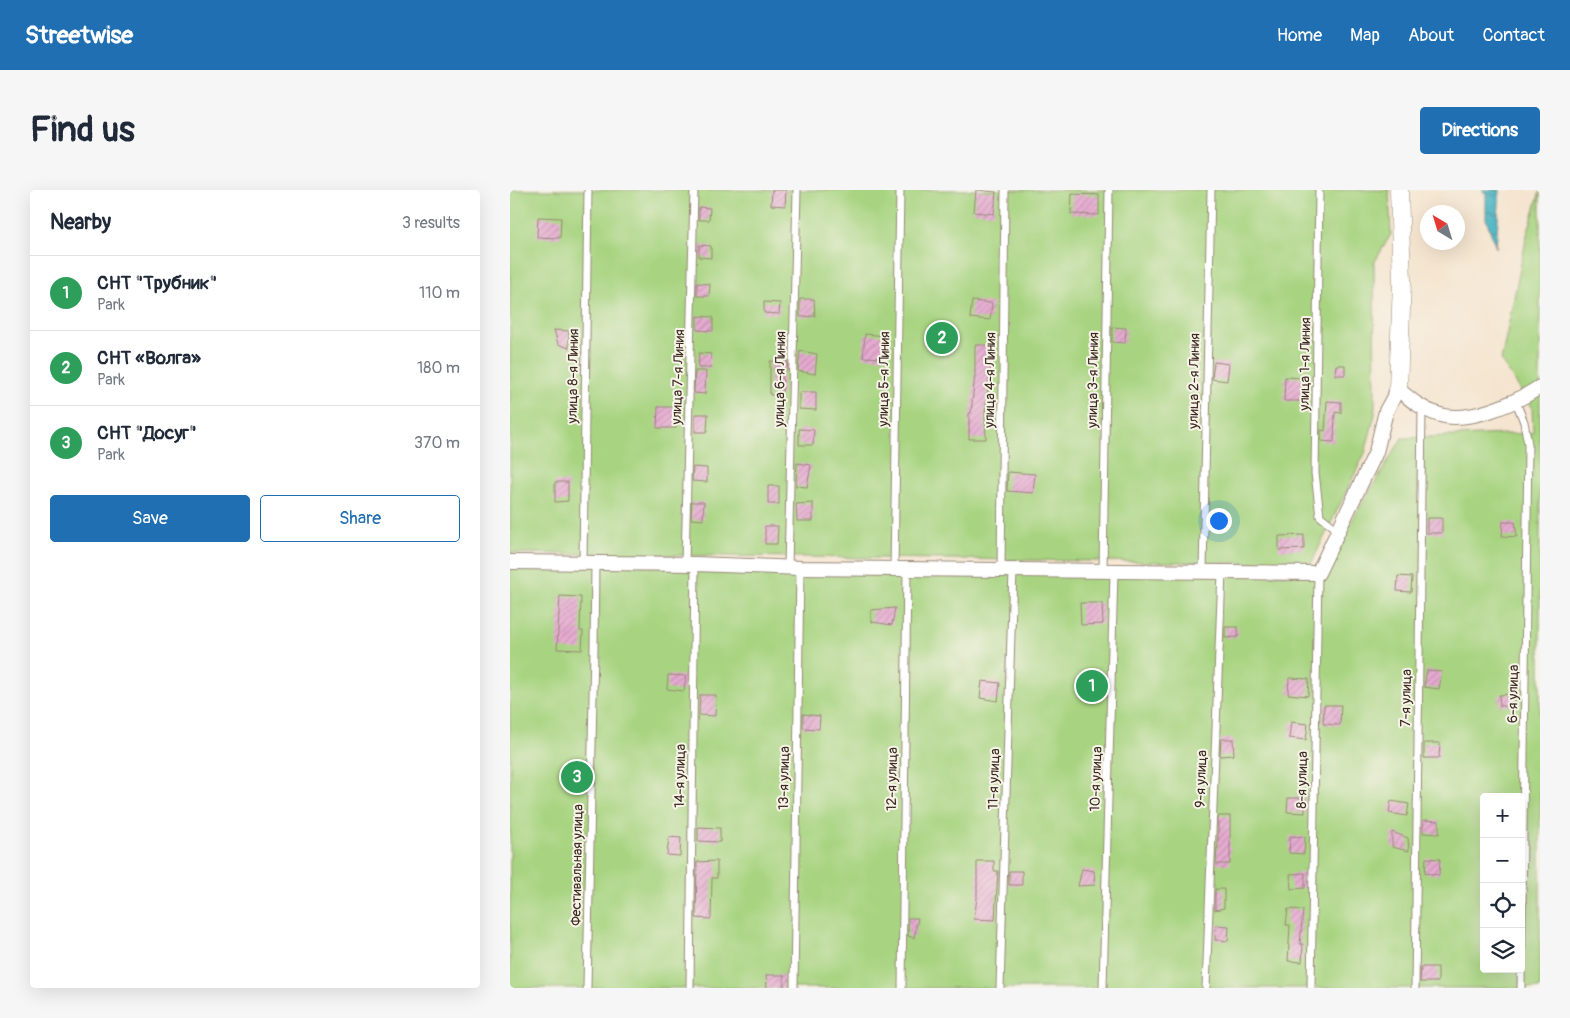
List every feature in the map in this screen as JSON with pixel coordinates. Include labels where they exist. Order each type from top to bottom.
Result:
[{"type":"street","points":[[510,562],[690,564],[794,568],[1318,572],[1376,452],[1386,411],[1398,389],[1402,282],[1399,190]]},
{"type":"street","points":[[1398,389],[1422,408],[1439,415],[1457,416],[1479,414],[1516,402],[1540,387]]},
{"type":"lane","name":"улица 8-я Линия","points":[[588,190],[589,563]]},
{"type":"lane","name":"улица 7-я Линия","points":[[690,564],[694,190]]},
{"type":"lane","name":"улица 6-я Линия","points":[[794,568],[796,190]]},
{"type":"lane","name":"улица 5-я Линия","points":[[900,190],[900,569]]},
{"type":"lane","name":"улица 4-я Линия","points":[[1005,190],[1007,570]]},
{"type":"lane","name":"улица 3-я Линия","points":[[1108,571],[1110,190]]},
{"type":"lane","name":"улица 2-я Линия","points":[[1203,572],[1211,190]]},
{"type":"lane","name":"улица 1-я Линия","points":[[1319,190],[1315,473],[1320,516],[1338,530]]},
{"type":"lane","name":"6-я улица","points":[[1516,402],[1524,422],[1528,444],[1521,988]]},
{"type":"lane","name":"7-я улица","points":[[1415,988],[1422,408]]},
{"type":"lane","name":"Фестивальная улица","points":[[587,988],[594,648],[589,563]]},
{"type":"lane","name":"14-я улица","points":[[690,564],[690,988]]},
{"type":"lane","name":"13-я улица","points":[[794,568],[794,988]]},
{"type":"lane","name":"12-я улица","points":[[900,569],[902,988]]},
{"type":"lane","name":"11-я улица","points":[[1000,988],[1007,570]]},
{"type":"lane","name":"10-я улица","points":[[1103,988],[1108,571]]},
{"type":"lane","name":"9-я улица","points":[[1206,988],[1222,572]]},
{"type":"lane","name":"8-я улица","points":[[1311,988],[1318,572]]},
{"type":"green space","points":[[510,190],[1389,190],[1391,234],[1374,263],[1375,414],[1365,453],[1311,564],[510,553]]},
{"type":"green space","points":[[1540,191],[1540,988],[510,988],[510,564],[1319,575],[1402,438],[1533,433],[1532,407],[1501,361],[1527,235]]},
{"type":"water","points":[[1482,190],[1500,190],[1496,248],[1486,219],[1486,194]]},
{"type":"building","points":[[772,190],[786,190],[785,206],[771,205]]},
{"type":"building","points":[[976,190],[996,192],[994,214],[974,212]]},
{"type":"building","points":[[1072,194],[1099,195],[1099,215],[1071,214]]},
{"type":"building","points":[[699,207],[710,208],[709,220],[699,220]]},
{"type":"building","points":[[538,217],[561,218],[560,238],[537,237]]},
{"type":"building","points":[[699,245],[711,246],[711,258],[699,257]]},
{"type":"building","points":[[697,283],[710,284],[709,296],[697,296]]},
{"type":"building","points":[[800,299],[814,299],[815,316],[800,317]]},
{"type":"building","points":[[972,301],[992,303],[990,320],[970,318]]},
{"type":"building","points":[[764,302],[780,303],[779,314],[764,313]]},
{"type":"building","points":[[697,316],[713,317],[713,331],[697,330]]},
{"type":"building","points":[[1112,327],[1126,328],[1125,343],[1112,342]]},
{"type":"building","points":[[554,330],[569,331],[569,348],[558,344]]},
{"type":"building","points":[[865,334],[886,336],[884,358],[863,357]]},
{"type":"building","points":[[975,345],[991,345],[991,364],[985,413],[986,439],[969,439],[969,413],[971,413],[975,374]]},
{"type":"building","points":[[800,351],[817,354],[815,374],[798,371]]},
{"type":"building","points":[[699,353],[711,354],[710,368],[698,368]]},
{"type":"building","points":[[770,361],[788,361],[787,370],[783,369],[782,395],[770,395]]},
{"type":"building","points":[[1214,362],[1229,364],[1227,381],[1212,379]]},
{"type":"building","points":[[1336,365],[1345,365],[1345,375],[1335,375]]},
{"type":"building","points":[[695,371],[706,371],[705,394],[694,393]]},
{"type":"building","points":[[1285,377],[1302,378],[1301,401],[1284,401]]},
{"type":"building","points":[[799,392],[816,392],[816,410],[799,409]]},
{"type":"building","points":[[1327,401],[1341,402],[1341,413],[1335,412],[1334,442],[1321,441],[1321,430],[1325,431]]},
{"type":"building","points":[[658,407],[677,407],[676,428],[657,428]]},
{"type":"building","points":[[695,414],[708,414],[707,432],[695,432]]},
{"type":"building","points":[[799,429],[814,430],[813,445],[799,445]]},
{"type":"building","points":[[797,463],[811,465],[807,487],[796,486]]},
{"type":"building","points":[[693,467],[707,468],[707,482],[692,481]]},
{"type":"building","points":[[1008,472],[1035,474],[1033,493],[1007,491]]},
{"type":"building","points":[[555,482],[568,482],[568,501],[555,502]]},
{"type":"building","points":[[768,486],[779,486],[779,504],[768,504]]},
{"type":"building","points":[[692,502],[704,502],[703,520],[691,519]]},
{"type":"building","points":[[813,503],[813,521],[797,521],[796,504]]},
{"type":"building","points":[[1427,518],[1442,518],[1442,533],[1427,533]]},
{"type":"building","points":[[1503,522],[1515,522],[1517,537],[1502,536]]},
{"type":"building","points":[[765,526],[778,526],[777,544],[765,544]]},
{"type":"building","points":[[1304,535],[1304,549],[1279,550],[1279,536]]},
{"type":"building","points":[[1398,576],[1412,577],[1411,592],[1397,591]]},
{"type":"building","points":[[560,596],[581,597],[580,631],[583,631],[582,650],[557,649]]},
{"type":"building","points":[[1080,603],[1102,603],[1103,624],[1081,625]]},
{"type":"building","points":[[895,608],[892,625],[872,622],[871,610]]},
{"type":"building","points":[[1225,627],[1238,627],[1238,637],[1225,638]]},
{"type":"building","points":[[1427,670],[1442,672],[1439,689],[1424,687]]},
{"type":"building","points":[[668,675],[686,676],[684,691],[667,689]]},
{"type":"building","points":[[1289,678],[1309,679],[1308,696],[1288,694]]},
{"type":"building","points":[[982,681],[1000,683],[998,701],[980,698]]},
{"type":"building","points":[[1514,694],[1514,706],[1500,706],[1499,695]]},
{"type":"building","points":[[700,695],[716,695],[715,716],[699,715]]},
{"type":"building","points":[[1324,705],[1341,705],[1340,725],[1323,724]]},
{"type":"building","points":[[803,714],[820,716],[819,729],[803,728]]},
{"type":"building","points":[[1291,722],[1308,724],[1306,740],[1289,738]]},
{"type":"building","points":[[1221,739],[1233,739],[1234,755],[1220,756]]},
{"type":"building","points":[[1424,743],[1440,743],[1439,758],[1424,758]]},
{"type":"building","points":[[1288,798],[1305,798],[1305,813],[1287,812]]},
{"type":"building","points":[[1391,801],[1409,804],[1407,816],[1389,813]]},
{"type":"building","points":[[1218,816],[1230,816],[1230,864],[1216,864]]},
{"type":"building","points":[[1423,820],[1439,821],[1439,834],[1423,833]]},
{"type":"building","points":[[698,827],[720,828],[720,842],[698,841]]},
{"type":"building","points":[[1392,832],[1408,838],[1409,851],[1392,847]]},
{"type":"building","points":[[1290,836],[1305,837],[1304,854],[1289,853]]},
{"type":"building","points":[[669,837],[681,838],[680,856],[667,855]]},
{"type":"building","points":[[1426,858],[1440,859],[1439,875],[1425,873]]},
{"type":"building","points":[[717,861],[717,878],[712,878],[711,919],[696,918],[697,862]]},
{"type":"building","points":[[977,861],[994,861],[994,871],[998,871],[995,920],[974,919],[977,898]]},
{"type":"building","points":[[1082,869],[1094,871],[1095,885],[1078,886]]},
{"type":"building","points":[[1009,871],[1022,871],[1022,885],[1009,885]]},
{"type":"building","points":[[1305,873],[1305,888],[1291,889],[1290,874]]},
{"type":"building","points":[[1215,889],[1224,889],[1224,908],[1215,910]]},
{"type":"building","points":[[1288,909],[1303,910],[1300,944],[1303,944],[1302,962],[1288,961],[1290,925],[1286,925]]},
{"type":"building","points":[[908,918],[918,918],[914,938],[908,936]]},
{"type":"building","points":[[1216,925],[1229,926],[1228,941],[1215,940]]},
{"type":"building","points":[[1421,967],[1438,967],[1438,982],[1420,982]]},
{"type":"building","points":[[766,975],[784,975],[784,988],[767,988]]},
{"type":"place","name":"СНТ «Волга»","points":[[942,338]]},
{"type":"place","name":"СНТ \"Трубник\"","points":[[1092,686]]},
{"type":"place","name":"СНТ \"Досуг\"","points":[[577,777]]}]
